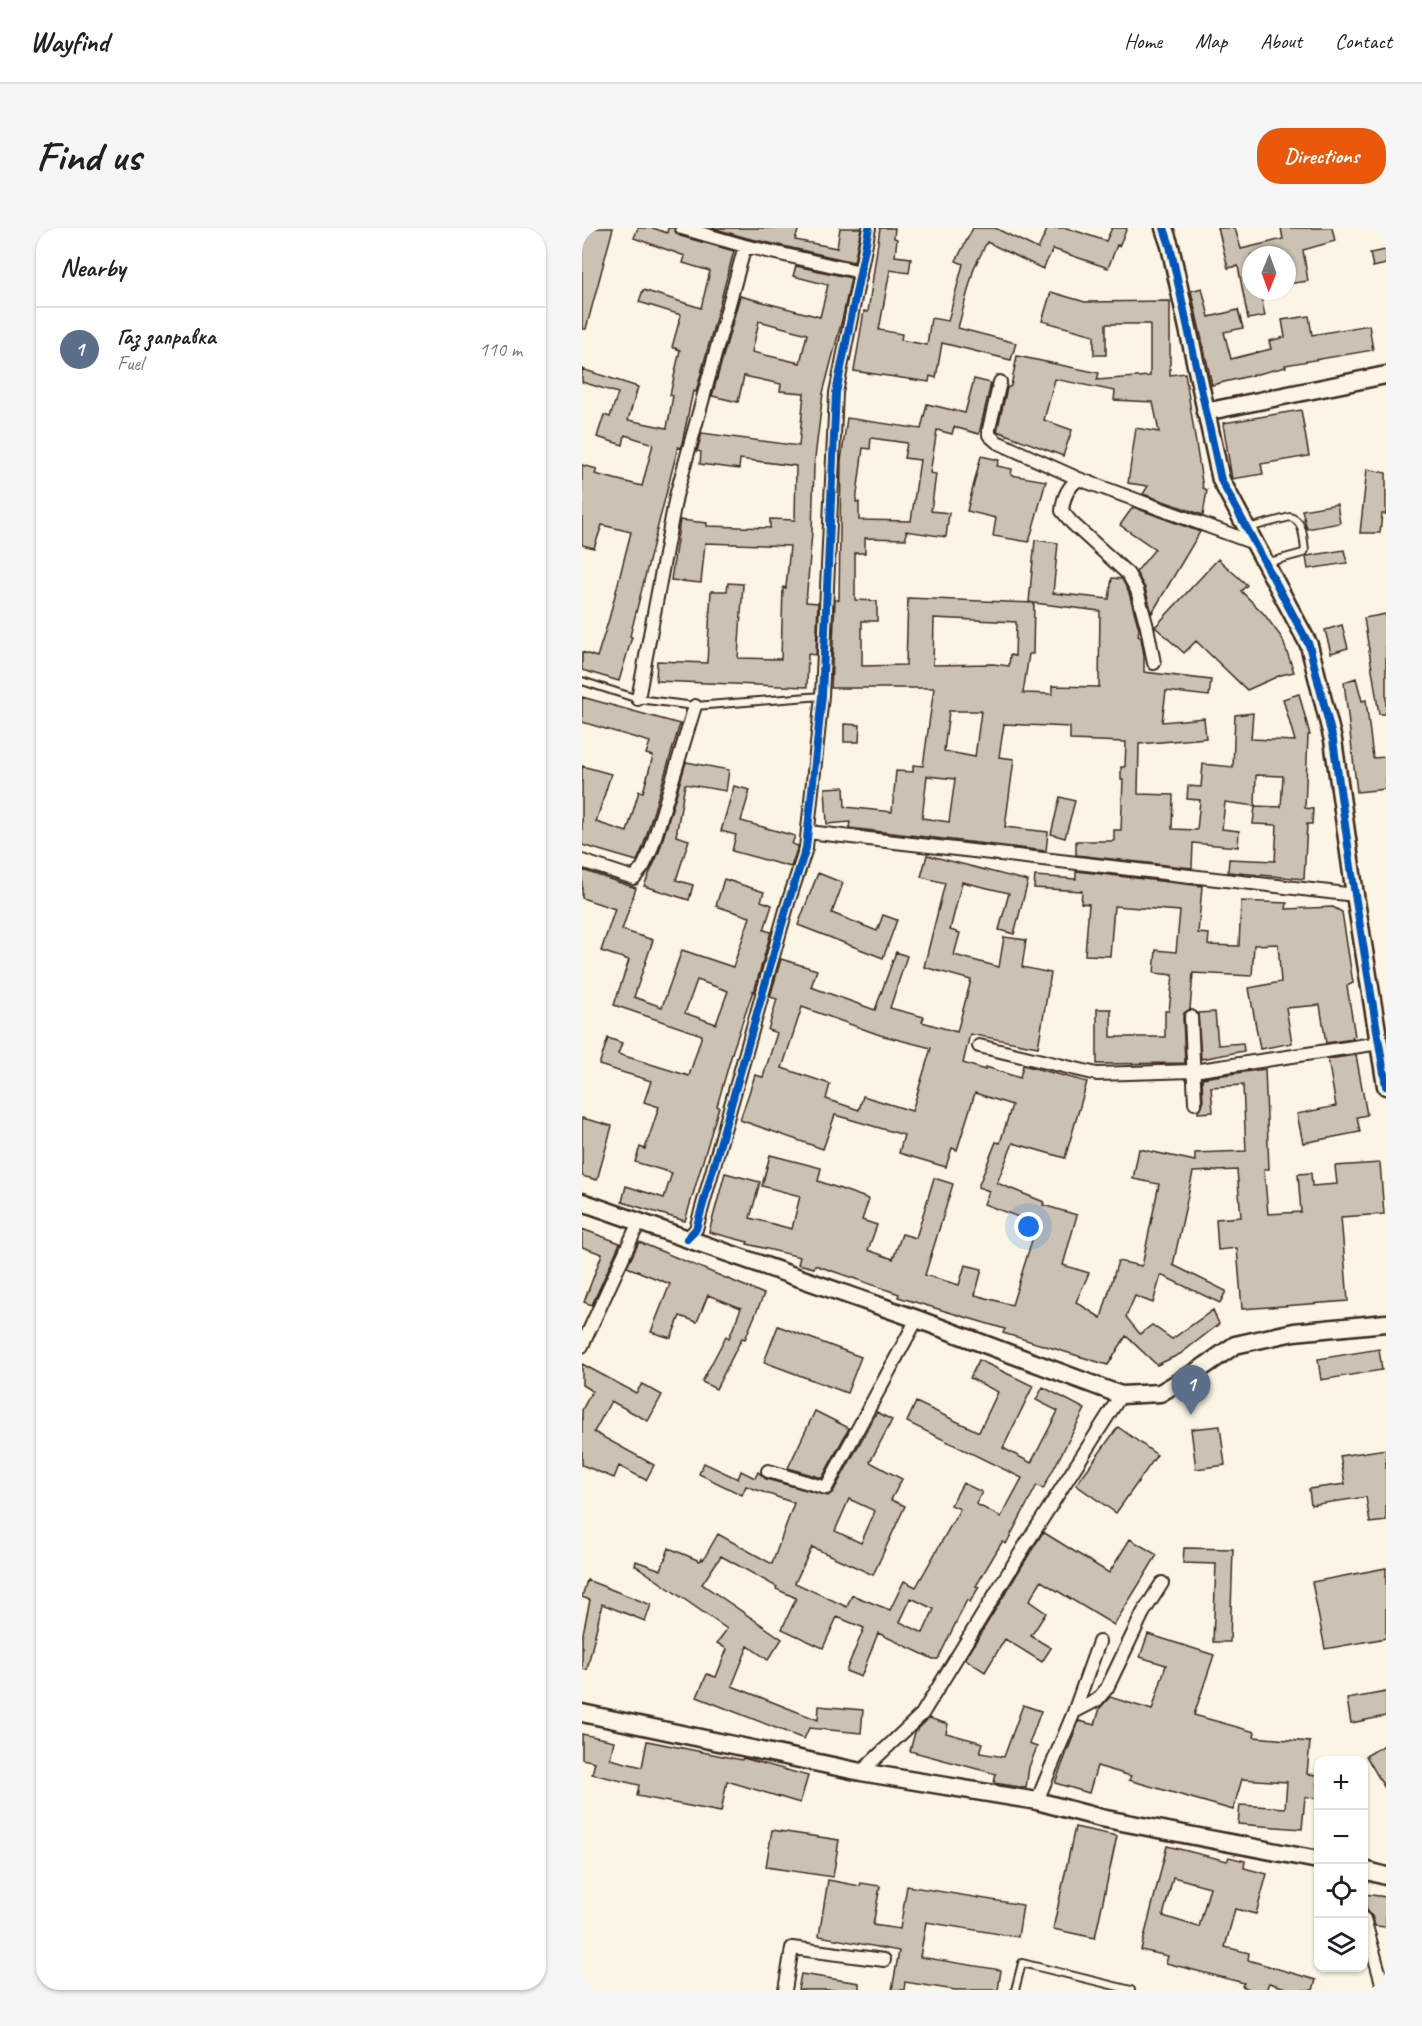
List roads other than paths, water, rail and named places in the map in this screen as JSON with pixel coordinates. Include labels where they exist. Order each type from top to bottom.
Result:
[{"type":"street","points":[[682,228],[745,246],[856,271],[860,278]]},
{"type":"street","points":[[687,1239],[696,1229],[788,903],[806,848],[822,696],[836,393],[869,228]]},
{"type":"street","points":[[1164,228],[1170,246],[1221,480],[1309,645],[1333,740],[1386,1086]]},
{"type":"street","points":[[638,699],[676,496],[745,246]]},
{"type":"street","points":[[1205,412],[1386,375]]},
{"type":"street","points":[[1000,382],[989,429],[989,435],[993,439],[1079,479],[1250,536]]},
{"type":"street","points":[[1079,479],[1072,484],[1064,498],[1062,511],[1128,574],[1137,590],[1154,663]]},
{"type":"street","points":[[582,861],[634,878],[643,867],[651,850],[695,706]]},
{"type":"street","points":[[808,832],[1355,895]]},
{"type":"street","points":[[1191,1017],[1195,1103]]},
{"type":"street","points":[[979,1046],[1097,1074],[1193,1071],[1380,1043]]},
{"type":"street","points":[[582,1202],[917,1319],[1121,1395],[1160,1393],[1235,1345],[1294,1332],[1386,1323]]},
{"type":"street","points":[[582,1346],[639,1222]]},
{"type":"street","points":[[768,1471],[826,1488],[917,1319]]},
{"type":"street","points":[[861,1772],[922,1714],[1121,1395]]},
{"type":"street","points":[[1074,1712],[1097,1700],[1107,1688],[1143,1613],[1162,1583]]},
{"type":"street","points":[[1037,1801],[1074,1712],[1099,1642]]},
{"type":"street","points":[[582,1713],[861,1772],[1037,1801],[1101,1818],[1314,1859]]},
{"type":"street","points":[[1368,1871],[1386,1876]]},
{"type":"street","points":[[1368,1932],[1384,1990]]},
{"type":"street","points":[[785,1990],[792,1948],[884,1960]]},
{"type":"lane","points":[[1250,536],[1290,517],[1297,519],[1300,523],[1305,550],[1303,553],[1265,563]]},
{"type":"lane","points":[[582,681],[638,699],[695,706],[822,696]]},
{"type":"lane","points":[[1016,1990],[1022,1963],[1131,1990]]},
{"type":"place","name":"Газ заправка","points":[[1191,1415]]}]
